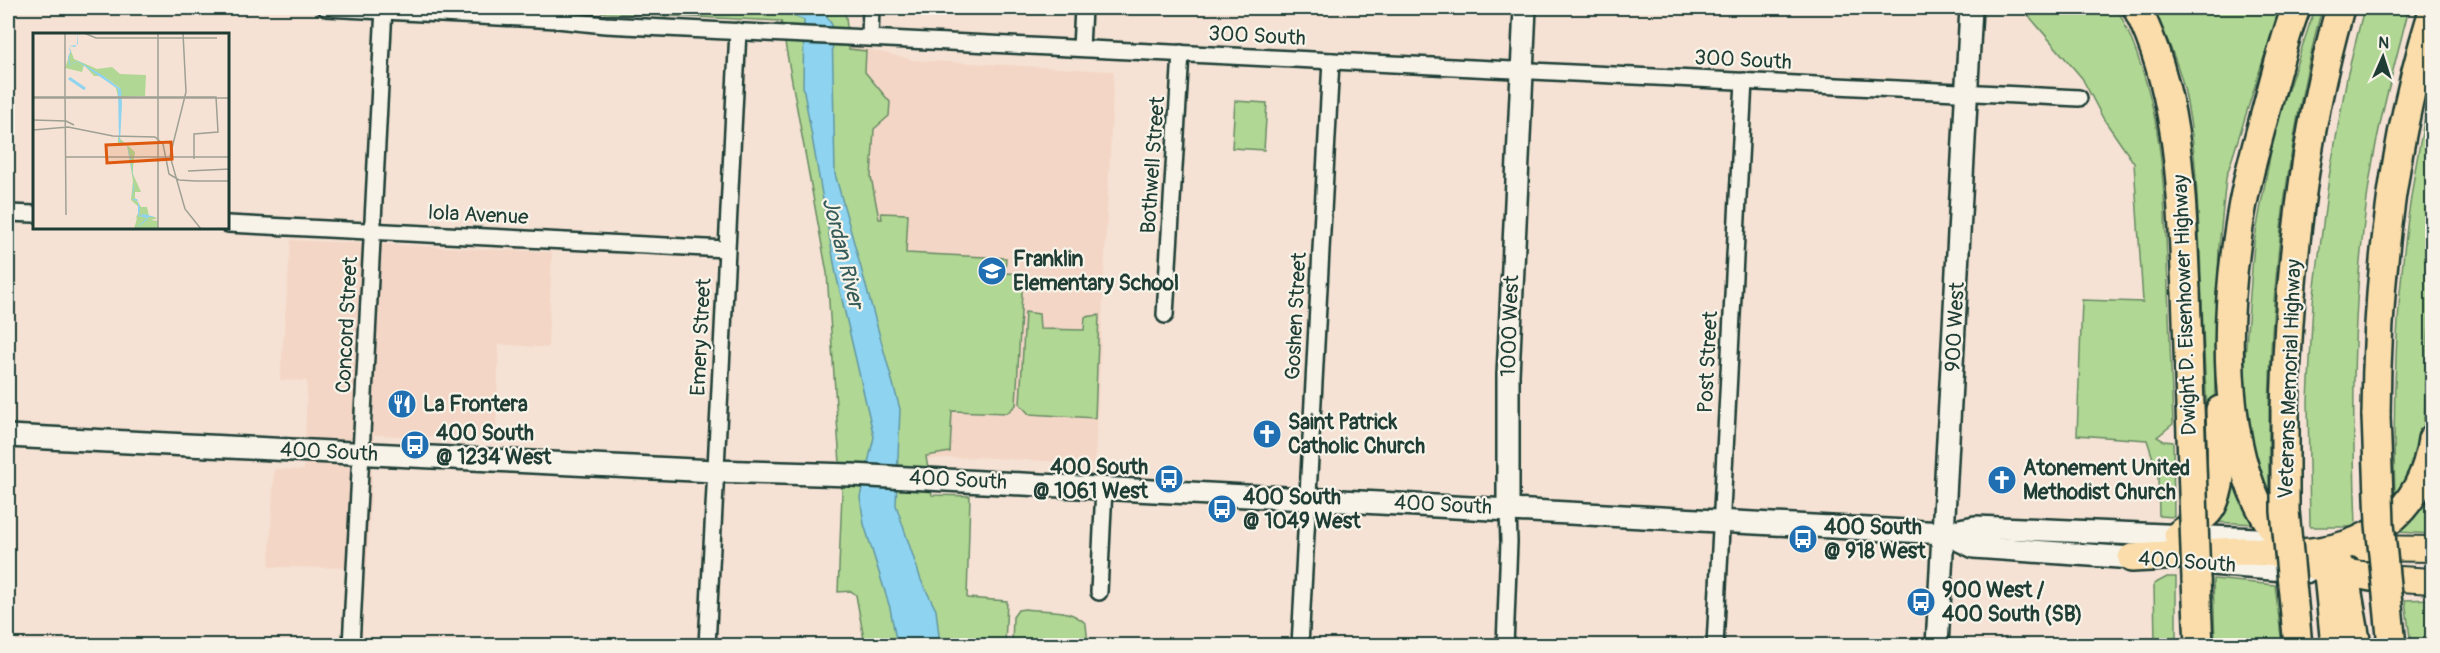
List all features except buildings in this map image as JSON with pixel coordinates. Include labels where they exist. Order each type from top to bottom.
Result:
[{"type":"highway","name":"Dwight D. Eisenhower Highway","points":[[2137,8],[2161,71],[2173,114],[2179,154],[2199,645]]},
{"type":"highway","points":[[2296,8],[2288,29],[2261,129],[2239,226],[2231,311],[2229,365],[2235,418],[2246,472],[2267,519],[2331,559],[2357,645]]},
{"type":"highway","name":"Veterans Memorial Highway","points":[[2298,645],[2285,512],[2284,409],[2293,260],[2319,88],[2340,8]]},
{"type":"highway","points":[[2392,645],[2379,524],[2376,416],[2377,336],[2384,257],[2406,115],[2432,16]]},
{"type":"highway","points":[[2178,535],[2209,511],[2217,496],[2220,461],[2220,400],[2229,365]]},
{"type":"highway","points":[[2132,558],[2242,551],[2331,559],[2376,531],[2407,504],[2422,481],[2433,439]]},
{"type":"highway","points":[[2331,559],[2335,645]]},
{"type":"main road","name":"1000 West","points":[[1508,509],[1508,375],[1525,8]]},
{"type":"main road","name":"900 West","points":[[1937,645],[1971,8]]},
{"type":"main road","name":"400 South","points":[[8,436],[714,471],[852,475],[1944,533],[1975,526],[2178,535],[2331,559],[2433,581]]},
{"type":"main road","name":"400 South","points":[[1944,533],[1974,547],[2132,558],[2331,559],[2433,549]]},
{"type":"street","name":"300 South","points":[[326,8],[384,9],[605,25],[2079,98]]},
{"type":"street","points":[[870,38],[871,8]]},
{"type":"street","points":[[1081,48],[1083,8]]},
{"type":"street","name":"Concord Street","points":[[351,645],[384,9]]},
{"type":"street","name":"Emery Street","points":[[707,645],[738,31]]},
{"type":"street","name":"Bothwell Street","points":[[1165,315],[1181,53]]},
{"type":"street","name":"Goshen Street","points":[[1300,645],[1331,61]]},
{"type":"street","name":"Post Street","points":[[1715,645],[1744,81]]},
{"type":"street","points":[[8,213],[33,214]]},
{"type":"street","name":"Iola Avenue","points":[[230,224],[726,249]]},
{"type":"street","points":[[1099,592],[1104,488]]},
{"type":"street","name":"1000 West","points":[[1505,645],[1508,509]]},
{"type":"shaded area","name":"Franklin Elementary School","points":[[849,45],[914,60],[1114,71],[1095,464],[975,457],[927,459],[904,389],[849,69]]},
{"type":"shaded area","points":[[291,240],[552,252],[548,348],[499,344],[496,439],[374,435],[367,568],[269,567],[274,469],[304,470],[307,381],[280,380]]},
{"type":"green space","points":[[584,8],[842,8],[846,17],[849,49],[866,51],[865,72],[890,102],[889,116],[874,129],[871,177],[879,219],[882,219],[881,213],[908,214],[906,253],[1006,258],[1005,273],[1023,274],[1016,405],[1007,413],[952,411],[950,452],[926,456],[932,495],[970,496],[967,598],[1007,601],[1005,645],[865,645],[856,595],[851,591],[838,592],[842,493],[827,273],[781,21],[606,13]]},
{"type":"green space","points":[[2022,8],[2117,8],[2143,71],[2157,131],[2164,192],[2173,424],[2157,437],[2173,442],[2174,517],[2159,516],[2158,474],[2147,440],[2077,435],[2082,300],[2143,302],[2134,163],[2103,118],[2082,78]]},
{"type":"green space","points":[[2153,8],[2285,8],[2265,54],[2226,178],[2219,247],[2212,479],[2194,149],[2184,88]]},
{"type":"green space","points":[[2315,8],[2322,8],[2308,68],[2286,189],[2273,310],[2269,495],[2250,458],[2243,426],[2245,358],[2254,243],[2275,129]]},
{"type":"green space","points":[[2364,8],[2409,8],[2375,151],[2362,240],[2354,363],[2356,527],[2310,527],[2308,401],[2313,302],[2329,177],[2347,77]]},
{"type":"green space","points":[[2432,86],[2432,262],[2423,440],[2420,454],[2395,500],[2395,396],[2400,292],[2412,188]]},
{"type":"green space","points":[[1235,101],[1267,103],[1264,150],[1232,148]]},
{"type":"green space","points":[[1025,312],[1039,314],[1040,329],[1084,330],[1085,317],[1099,315],[1095,418],[1029,414],[1020,404]]},
{"type":"green space","points":[[2226,444],[2258,524],[2211,522]]},
{"type":"green space","points":[[2428,477],[2432,534],[2399,532],[2398,520]]},
{"type":"green space","points":[[2167,577],[2176,577],[2176,645],[2155,645],[2154,584]]},
{"type":"green space","points":[[2213,579],[2275,585],[2282,645],[2215,645]]},
{"type":"green space","points":[[2432,599],[2432,645],[2411,645],[2405,600]]},
{"type":"green space","points":[[1018,610],[1057,611],[1080,619],[1086,624],[1088,645],[1012,645],[1013,617]]},
{"type":"water","name":"Jordan River","points":[[773,8],[822,8],[832,25],[835,174],[900,409],[896,505],[921,580],[936,610],[940,645],[897,645],[890,608],[864,524],[860,497],[874,437],[836,274],[803,86],[804,20]]},
{"type":"place","name":"Franklin Elementary School","points":[[992,271]]},
{"type":"place","name":"La Frontera","points":[[402,404]]},
{"type":"place","name":"Saint Patrick Catholic Church","points":[[1267,434]]},
{"type":"place","name":"400 South @ 1234 West","points":[[415,445]]},
{"type":"place","name":"400 South @ 1061 West","points":[[1169,479]]},
{"type":"place","name":"Atonement United Methodist Church","points":[[2002,480]]},
{"type":"place","name":"400 South @ 1049 West","points":[[1222,509]]},
{"type":"place","name":"400 South @ 918 West","points":[[1803,539]]},
{"type":"place","name":"900 West / 400 South (SB)","points":[[1921,602]]}]
